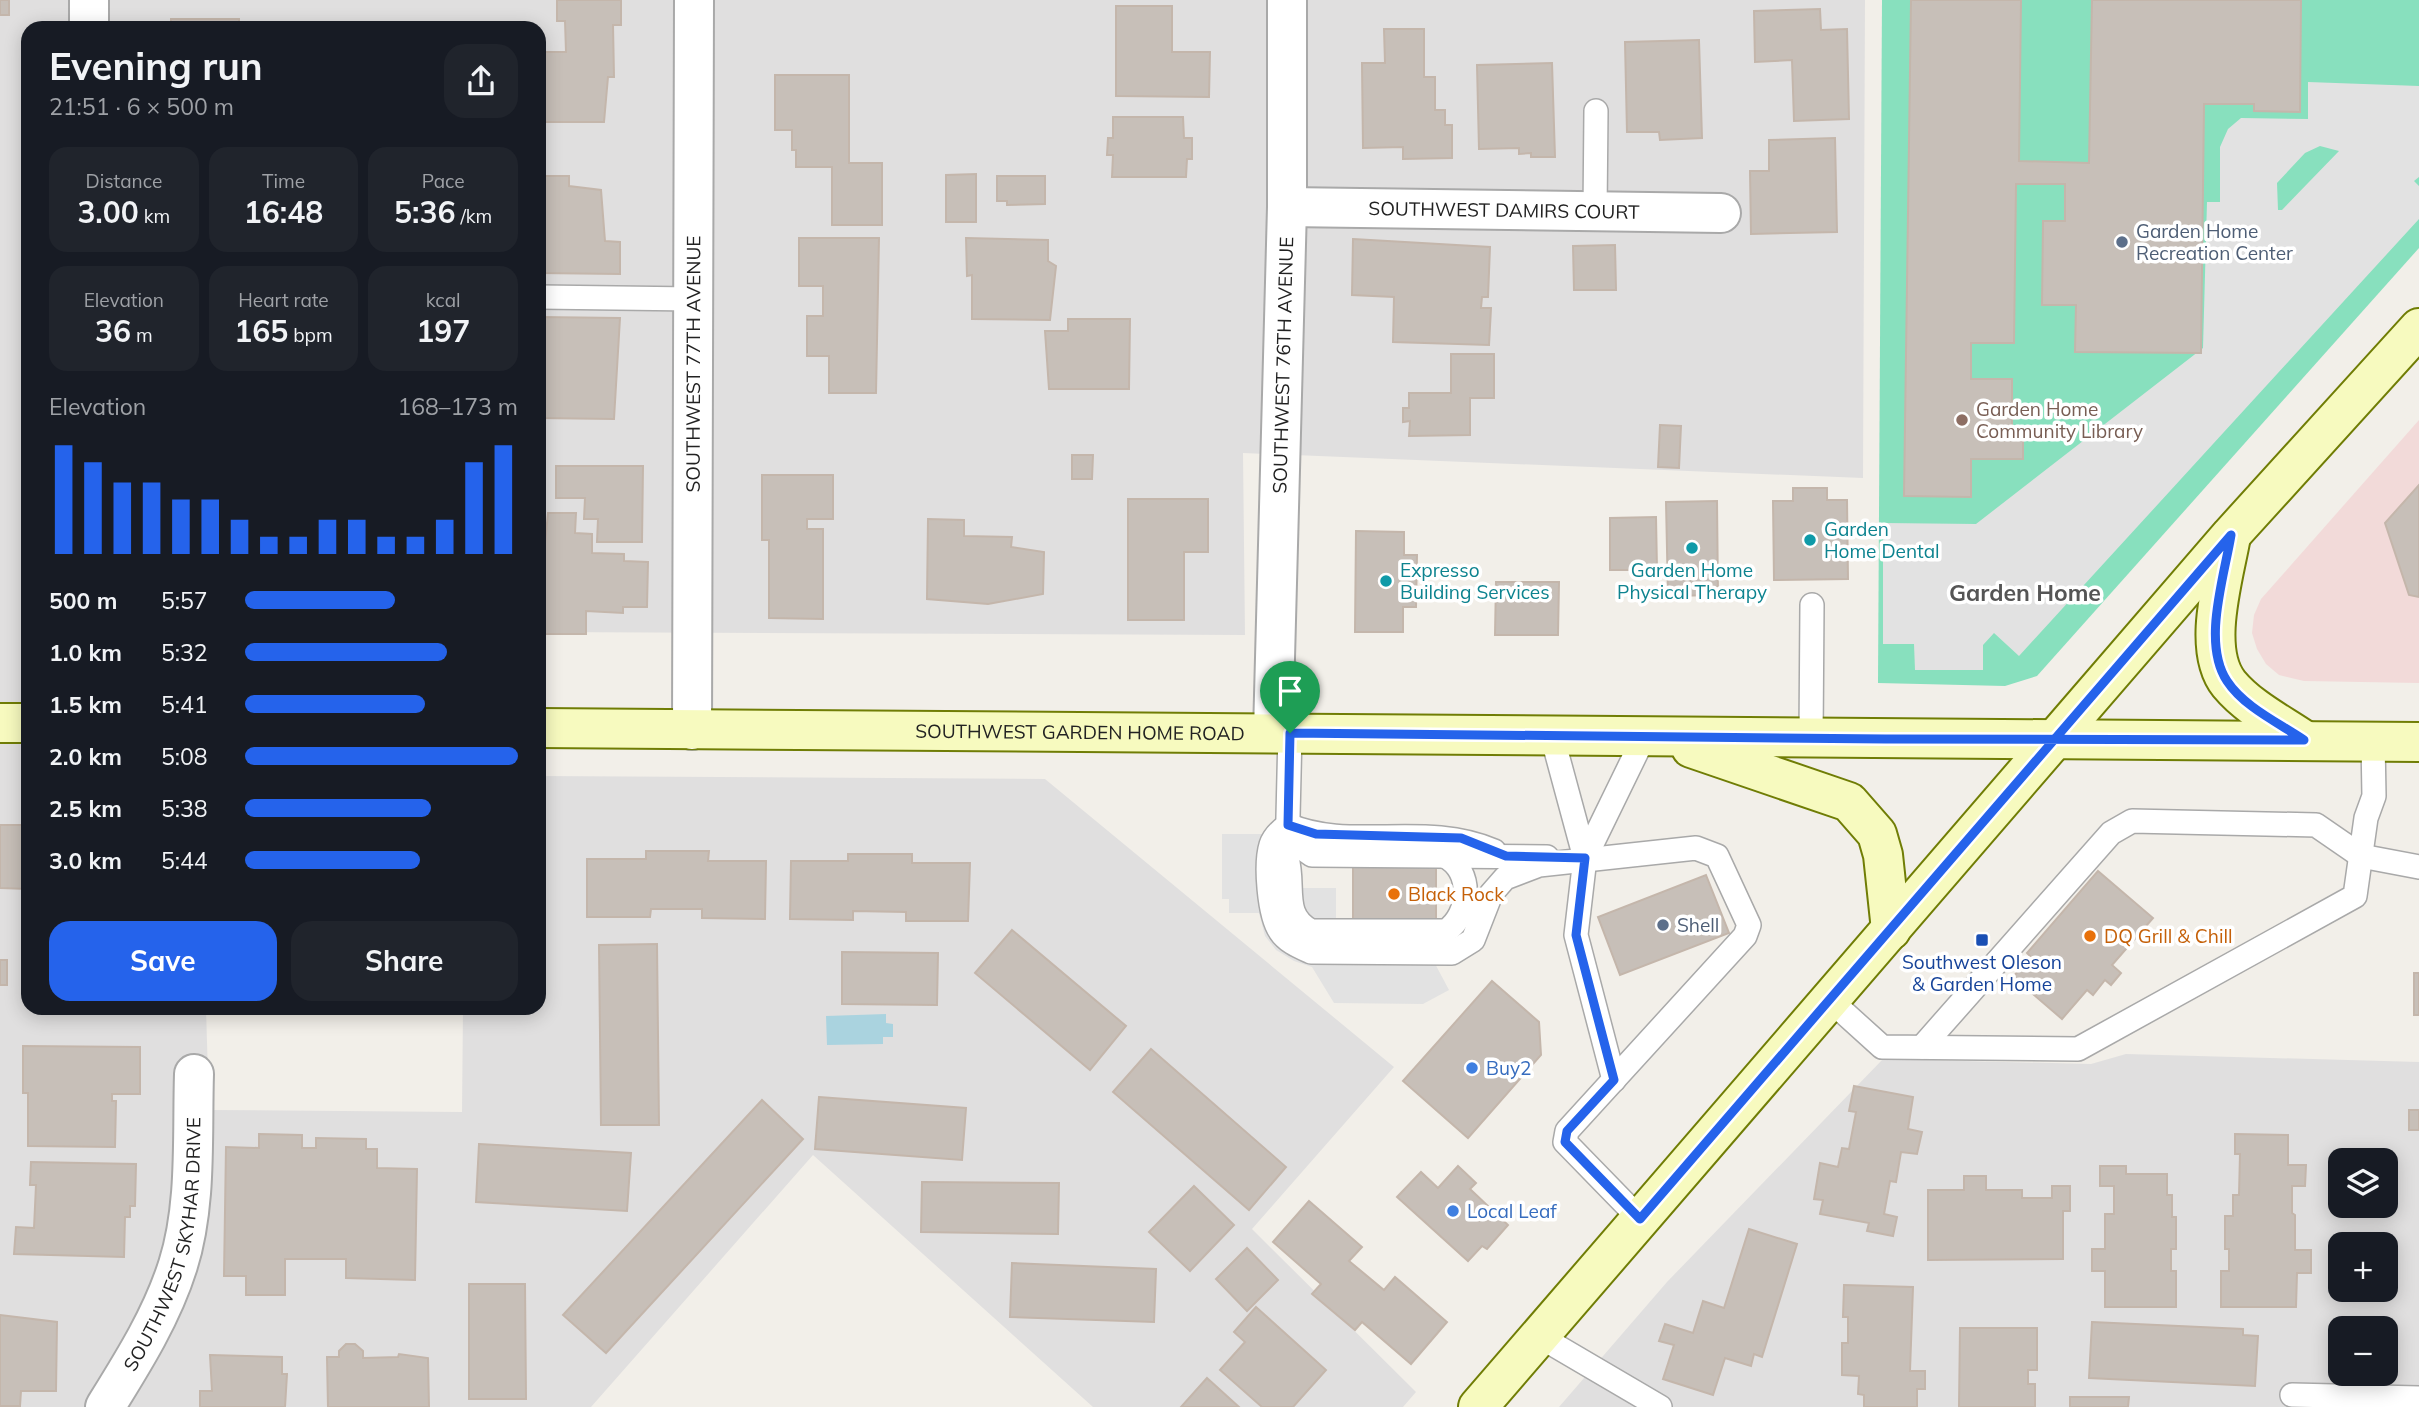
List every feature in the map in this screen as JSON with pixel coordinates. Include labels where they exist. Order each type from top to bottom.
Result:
[{"type":"main road","points":[[1478,1407],[2231,535],[2419,328]]},
{"type":"main road","points":[[2231,535],[2214,644],[2221,669],[2228,683],[2245,701],[2304,740]]},
{"type":"main road","points":[[0,723],[21,723]]},
{"type":"main road","name":"SOUTHWEST GARDEN HOME ROAD","points":[[546,729],[2419,742]]},
{"type":"main road","points":[[1652,737],[1849,802],[1877,834],[1883,856],[1891,930]]},
{"type":"street","points":[[89,0],[89,21]]},
{"type":"street","name":"SOUTHWEST 77TH AVENUE","points":[[692,730],[694,0]]},
{"type":"street","name":"SOUTHWEST 76TH AVENUE","points":[[1282,733],[1287,0]]},
{"type":"street","name":"SOUTHWEST DAMIRS COURT","points":[[1287,207],[1721,213]]},
{"type":"street","name":"SOUTHWEST SKYHAR DRIVE","points":[[105,1407],[147,1339],[178,1265],[190,1201],[194,1073]]},
{"type":"lane","points":[[1595,212],[1596,111]]},
{"type":"lane","points":[[546,297],[694,299]]},
{"type":"lane","points":[[1811,738],[1812,605]]},
{"type":"lane","points":[[1282,733],[1292,913],[1297,924],[1311,931],[1446,931],[1458,922],[1464,910],[1464,890],[1463,873],[1458,863],[1445,856]]},
{"type":"lane","points":[[1552,736],[1585,858],[1576,935],[1614,1080]]},
{"type":"lane","points":[[1585,858],[1652,737]]},
{"type":"lane","points":[[1830,1000],[1882,1047],[2078,1049],[2356,895],[2366,818],[2374,796],[2374,741]]},
{"type":"lane","points":[[1922,1047],[2111,832],[2132,821],[2316,825],[2361,856],[2419,867]]},
{"type":"lane","points":[[1288,825],[1302,848],[1312,856],[1585,858]]},
{"type":"lane","points":[[1288,825],[1316,834],[1461,838],[1506,856]]},
{"type":"lane","points":[[1288,825],[1277,834],[1270,846],[1270,901],[1281,933],[1293,944],[1311,952],[1452,953],[1473,940],[1491,894],[1505,878],[1539,865],[1696,848],[1717,856],[1749,925],[1745,936],[1567,1131],[1565,1142],[1640,1219]]},
{"type":"lane","points":[[1539,1336],[1660,1407]]},
{"type":"lane","points":[[2292,1395],[2419,1398]]},
{"type":"shaded area","points":[[0,0],[1865,0],[1863,478],[1243,453],[1245,635],[546,632],[546,21],[21,21],[21,1015],[206,1015],[209,1110],[462,1112],[463,1015],[546,1015],[546,776],[1045,779],[1394,1067],[1252,1229],[1416,1392],[1403,1407],[1093,1407],[813,1155],[591,1407],[0,1407]]},
{"type":"shaded area","points":[[2308,82],[2419,86],[2419,177],[2414,181],[2419,186],[2419,219],[2019,656],[1994,633],[1983,645],[1983,670],[1915,670],[1914,644],[1883,644],[1883,523],[1976,524],[2203,348],[2207,202],[2220,202],[2220,147],[2228,129],[2241,118],[2308,119]],"holes":[[[2320,146],[2339,151],[2282,210],[2278,210],[2277,183],[2305,153]]]},
{"type":"shaded area","points":[[2419,420],[2419,683],[2304,681],[2279,675],[2266,664],[2252,633],[2254,615],[2261,599]]},
{"type":"shaded area","points":[[1222,834],[1272,834],[1272,888],[1336,888],[1336,959],[1433,960],[1449,990],[1423,1004],[1334,1003],[1312,967],[1294,961],[1276,950],[1265,936],[1259,913],[1229,913],[1229,899],[1222,899]]},
{"type":"shaded area","points":[[2126,1054],[2419,1062],[2419,1407],[1559,1407],[1667,1282],[1883,1059],[2091,1064]]},
{"type":"green space","name":"Garden Home Recreation Center","points":[[1882,0],[2419,0],[2419,248],[2037,676],[2005,686],[1878,683]]},
{"type":"water","points":[[886,1014],[886,1023],[893,1024],[893,1037],[883,1037],[883,1044],[827,1045],[826,1016]]},
{"type":"building","points":[[0,0],[9,0],[9,15],[0,15]]},
{"type":"building","points":[[557,0],[621,0],[621,25],[613,25],[614,77],[608,77],[604,122],[546,122],[546,52],[566,52],[565,21],[557,21]]},
{"type":"building","name":"Garden Home Recreation Center","points":[[1911,0],[2021,0],[2019,161],[2089,163],[2092,0],[2301,0],[2300,112],[2254,111],[2254,104],[2204,104],[2201,353],[2075,352],[2076,305],[2042,305],[2043,221],[2065,221],[2065,184],[2016,184],[2014,343],[1971,343],[1971,379],[2012,379],[2012,434],[2023,435],[2023,459],[1971,459],[1971,497],[1904,496]]},
{"type":"building","points":[[1116,6],[1172,6],[1172,52],[1210,52],[1209,97],[1116,96]]},
{"type":"building","points":[[1820,9],[1821,30],[1847,29],[1849,119],[1794,121],[1792,60],[1755,62],[1754,11]]},
{"type":"building","points":[[171,19],[239,19],[239,21]]},
{"type":"building","points":[[1384,29],[1424,29],[1424,77],[1435,77],[1435,110],[1445,110],[1445,125],[1452,125],[1452,158],[1403,159],[1403,147],[1363,148],[1362,63],[1385,63]]},
{"type":"building","points":[[1699,40],[1702,138],[1660,140],[1659,132],[1627,132],[1625,42]]},
{"type":"building","points":[[1552,63],[1555,157],[1519,154],[1519,148],[1479,149],[1477,65]]},
{"type":"building","points":[[775,75],[849,75],[849,163],[882,163],[882,225],[832,225],[832,167],[796,167],[796,150],[792,150],[792,130],[775,130]]},
{"type":"building","points":[[1113,117],[1183,117],[1184,138],[1192,138],[1192,159],[1187,159],[1186,177],[1112,177],[1113,155],[1107,155],[1108,138],[1113,138]]},
{"type":"building","points":[[1835,138],[1837,232],[1751,234],[1750,171],[1769,171],[1769,140]]},
{"type":"building","points":[[976,174],[976,222],[946,222],[946,175]]},
{"type":"building","points":[[546,176],[569,176],[569,186],[601,190],[605,241],[620,242],[620,274],[546,273]]},
{"type":"building","points":[[997,176],[1045,176],[1045,204],[1007,205],[1007,201],[997,201]]},
{"type":"building","points":[[799,238],[879,238],[876,393],[829,393],[829,356],[807,356],[807,316],[823,316],[823,286],[799,286]]},
{"type":"building","points":[[966,238],[1048,240],[1048,261],[1056,266],[1050,320],[972,319],[972,275],[967,276]]},
{"type":"building","points":[[1353,239],[1490,247],[1488,297],[1482,297],[1481,308],[1491,308],[1489,345],[1393,342],[1394,297],[1352,295]]},
{"type":"building","points":[[1615,245],[1616,290],[1574,290],[1573,246]]},
{"type":"building","points":[[546,317],[620,318],[614,419],[546,418]]},
{"type":"building","points":[[1068,319],[1130,319],[1129,389],[1049,389],[1045,331],[1068,331]]},
{"type":"building","points":[[1451,354],[1494,354],[1494,398],[1470,398],[1470,435],[1409,436],[1410,421],[1403,422],[1403,408],[1409,408],[1409,393],[1451,393]]},
{"type":"building","points":[[1660,425],[1681,426],[1679,468],[1658,467]]},
{"type":"building","points":[[1072,455],[1093,455],[1092,479],[1072,479]]},
{"type":"building","points":[[556,466],[643,466],[642,542],[597,542],[598,519],[584,519],[585,498],[556,498]]},
{"type":"building","points":[[762,475],[833,475],[833,519],[807,519],[807,529],[823,529],[823,619],[769,618],[769,540],[762,540]]},
{"type":"building","points":[[2419,485],[2419,597],[2409,595],[2385,523]]},
{"type":"building","name":"Garden Home Dental","points":[[1793,488],[1827,488],[1827,500],[1847,500],[1848,579],[1774,580],[1773,501],[1793,501]]},
{"type":"building","points":[[1128,499],[1208,499],[1208,552],[1184,552],[1184,620],[1128,620]]},
{"type":"building","name":"Garden Home Physical Therapy","points":[[1717,501],[1718,595],[1668,596],[1666,502]]},
{"type":"building","points":[[548,513],[576,513],[575,533],[592,534],[592,553],[624,554],[624,561],[648,562],[647,607],[623,607],[623,613],[586,611],[586,634],[546,634]]},
{"type":"building","points":[[1656,517],[1657,570],[1610,570],[1610,518]]},
{"type":"building","points":[[928,519],[964,520],[964,536],[1012,537],[1011,547],[1044,552],[1043,594],[988,604],[927,599]]},
{"type":"building","name":"Expresso Building Services","points":[[1356,531],[1404,532],[1404,555],[1417,555],[1416,607],[1403,607],[1403,632],[1355,632]]},
{"type":"building","points":[[1496,582],[1559,582],[1558,635],[1495,635]]},
{"type":"building","points":[[0,825],[21,825],[21,889],[0,888]]},
{"type":"building","points":[[646,851],[709,851],[708,861],[766,861],[765,919],[702,918],[702,909],[651,909],[650,917],[587,917],[587,859],[646,859]]},
{"type":"building","points":[[848,854],[912,854],[912,863],[970,863],[968,921],[906,921],[906,912],[853,911],[853,920],[790,919],[791,861],[848,861]]},
{"type":"building","name":"Black Rock","points":[[1353,867],[1436,867],[1436,921],[1353,922]]},
{"type":"building","name":"DQ Grill & Chill","points":[[2098,871],[2153,918],[2112,965],[2121,973],[2111,985],[2105,980],[2093,995],[2087,990],[2062,1019],[2013,977],[2031,957],[2027,953]]},
{"type":"building","name":"Shell","points":[[1706,875],[1729,933],[1620,975],[1598,917]]},
{"type":"building","points":[[1012,930],[1126,1026],[1090,1070],[975,973]]},
{"type":"building","points":[[657,944],[659,1125],[601,1125],[599,945]]},
{"type":"building","points":[[842,952],[938,953],[937,1005],[842,1004]]},
{"type":"building","points":[[0,960],[7,960],[7,985],[0,985]]},
{"type":"building","points":[[2414,973],[2419,973],[2419,1015],[2414,1015]]},
{"type":"building","name":"Buy2","points":[[1492,981],[1539,1022],[1541,1055],[1468,1138],[1403,1081]]},
{"type":"building","points":[[23,1046],[140,1047],[140,1094],[112,1094],[112,1101],[116,1101],[115,1147],[28,1146],[28,1093],[23,1093]]},
{"type":"building","points":[[1151,1049],[1286,1167],[1249,1210],[1113,1092]]},
{"type":"building","points":[[1854,1086],[1913,1097],[1908,1129],[1922,1132],[1917,1154],[1901,1152],[1896,1182],[1890,1181],[1884,1214],[1897,1217],[1893,1236],[1867,1231],[1869,1223],[1820,1214],[1823,1200],[1814,1199],[1820,1163],[1838,1167],[1842,1148],[1849,1149],[1856,1112],[1849,1111]]},
{"type":"building","points":[[819,1097],[966,1108],[962,1160],[815,1149]]},
{"type":"building","points":[[762,1100],[803,1139],[606,1353],[563,1315]]},
{"type":"building","points":[[2409,1110],[2419,1110],[2419,1130],[2409,1130]]},
{"type":"building","points":[[259,1134],[302,1135],[302,1148],[316,1148],[316,1138],[366,1139],[366,1149],[377,1149],[377,1168],[417,1169],[415,1280],[346,1278],[346,1259],[285,1259],[285,1295],[246,1295],[246,1276],[224,1276],[226,1147],[259,1148]]},
{"type":"building","points":[[2235,1134],[2288,1135],[2288,1165],[2306,1165],[2305,1186],[2292,1186],[2292,1213],[2295,1215],[2295,1250],[2311,1250],[2311,1273],[2297,1273],[2296,1307],[2221,1307],[2221,1271],[2229,1271],[2229,1249],[2225,1249],[2225,1216],[2233,1216],[2233,1195],[2239,1195],[2240,1154],[2235,1154]]},
{"type":"building","points":[[479,1144],[631,1153],[627,1211],[476,1202]]},
{"type":"building","points":[[31,1162],[136,1164],[135,1206],[130,1206],[130,1217],[125,1217],[124,1257],[14,1254],[16,1227],[34,1228],[36,1185],[30,1185]]},
{"type":"building","name":"Local Leaf","points":[[1458,1166],[1476,1183],[1470,1189],[1508,1225],[1487,1249],[1482,1246],[1468,1261],[1397,1197],[1421,1172],[1438,1188]]},
{"type":"building","points":[[2100,1166],[2126,1166],[2126,1174],[2167,1174],[2167,1195],[2172,1195],[2172,1217],[2176,1217],[2176,1249],[2171,1249],[2171,1271],[2176,1271],[2176,1307],[2105,1307],[2105,1271],[2092,1271],[2092,1249],[2105,1249],[2105,1214],[2114,1214],[2114,1186],[2100,1186]]},
{"type":"building","points":[[1964,1176],[1986,1176],[1986,1190],[2022,1190],[2022,1198],[2052,1198],[2052,1186],[2070,1186],[2070,1211],[2063,1211],[2063,1259],[1928,1260],[1928,1190],[1964,1190]]},
{"type":"building","points":[[922,1182],[1059,1183],[1058,1234],[921,1232]]},
{"type":"building","points":[[1194,1186],[1234,1225],[1190,1271],[1149,1232]]},
{"type":"building","points":[[1309,1201],[1362,1247],[1349,1261],[1384,1290],[1395,1277],[1447,1322],[1411,1364],[1362,1322],[1355,1330],[1312,1294],[1321,1284],[1273,1242]]},
{"type":"building","points":[[1749,1229],[1797,1244],[1762,1357],[1754,1354],[1751,1366],[1725,1358],[1713,1395],[1663,1379],[1674,1345],[1659,1341],[1665,1324],[1693,1333],[1703,1301],[1724,1308]]},
{"type":"building","points":[[1247,1248],[1278,1280],[1247,1311],[1216,1279]]},
{"type":"building","points":[[1012,1263],[1156,1269],[1154,1322],[1010,1317]]},
{"type":"building","points":[[469,1284],[525,1284],[526,1399],[469,1399]]},
{"type":"building","points":[[1844,1285],[1913,1287],[1910,1371],[1925,1371],[1925,1389],[1917,1389],[1917,1407],[1864,1407],[1864,1395],[1858,1394],[1859,1376],[1842,1375],[1842,1343],[1848,1343],[1848,1317],[1843,1317]]},
{"type":"building","points":[[1256,1307],[1326,1370],[1293,1407],[1262,1407],[1220,1370],[1245,1342],[1234,1332]]},
{"type":"building","points":[[0,1315],[57,1322],[56,1391],[21,1391],[20,1406],[0,1406]]},
{"type":"building","points":[[2092,1322],[2243,1329],[2243,1335],[2258,1336],[2255,1386],[2089,1378]]},
{"type":"building","points":[[1960,1328],[2037,1328],[2037,1370],[2028,1370],[2028,1384],[2035,1384],[2035,1407],[1959,1407]]},
{"type":"building","points":[[346,1344],[355,1344],[363,1351],[363,1358],[398,1357],[399,1354],[428,1358],[429,1407],[328,1407],[327,1357],[339,1357],[339,1351]]},
{"type":"building","points":[[210,1355],[282,1357],[282,1374],[287,1374],[285,1407],[200,1407],[200,1391],[212,1391]]},
{"type":"building","points":[[1207,1378],[1239,1407],[1181,1407]]},
{"type":"building","points":[[2070,1397],[2129,1397],[2128,1407],[2070,1407]]},
{"type":"place","name":"Garden Home Recreation Center","points":[[2122,242]]},
{"type":"place","name":"Garden Home Community Library","points":[[1962,420]]},
{"type":"place","name":"Garden Home Dental","points":[[1810,540]]},
{"type":"place","name":"Garden Home Physical Therapy","points":[[1692,548]]},
{"type":"place","name":"Expresso Building Services","points":[[1386,581]]},
{"type":"place","name":"Black Rock","points":[[1394,894]]},
{"type":"place","name":"Shell","points":[[1663,925]]},
{"type":"place","name":"DQ Grill & Chill","points":[[2090,936]]},
{"type":"place","name":"Southwest Oleson & Garden Home","points":[[1982,940]]},
{"type":"place","name":"Buy2","points":[[1472,1068]]},
{"type":"place","name":"Local Leaf","points":[[1453,1211]]},
{"type":"district","name":"Garden Home","points":[[2025,593]]},
{"type":"route","points":[[1290,733],[1288,825],[1316,834],[1461,838],[1506,856],[1585,858],[1576,935],[1614,1080],[1567,1131],[1565,1142],[1640,1219],[2055,739],[2113,674],[2231,535],[2214,644],[2221,669],[2228,683],[2245,701],[2304,740],[2168,739],[2055,739],[1961,739],[1886,739],[1290,733]]}]
